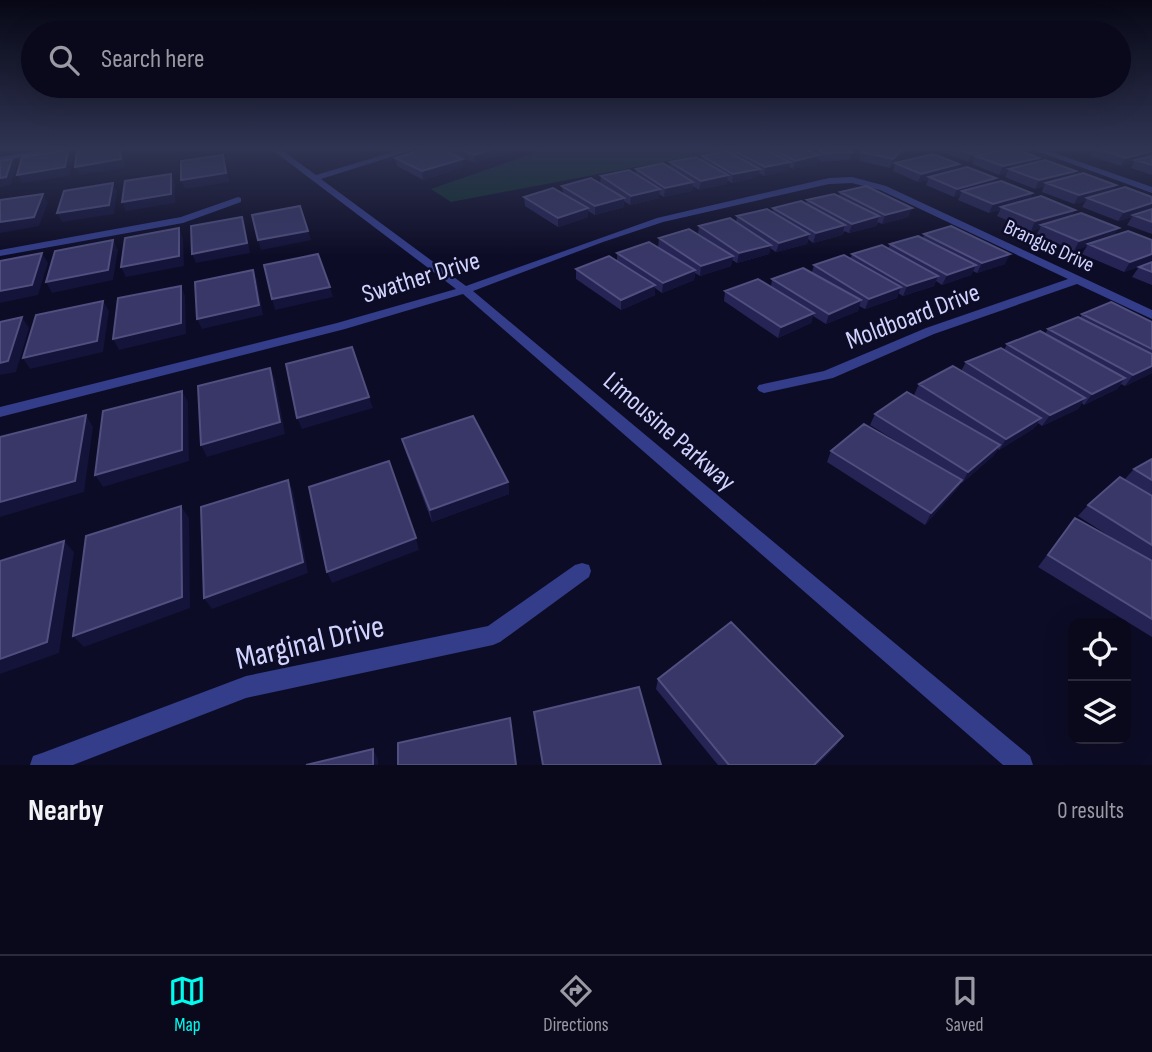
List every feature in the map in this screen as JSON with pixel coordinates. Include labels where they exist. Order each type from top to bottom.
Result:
[{"type":"street","name":"Limousine Parkway","points":[[325,185],[465,290],[1020,765]]},
{"type":"street","name":"Swather Drive","points":[[0,412],[341,326],[465,290],[660,220],[813,185]]},
{"type":"street","name":"Brangus Drive","points":[[870,185],[883,188],[1152,315]]},
{"type":"street","points":[[0,253],[183,220],[238,200]]},
{"type":"street","name":"Moldboard Drive","points":[[764,388],[828,375],[930,331],[1077,281]]},
{"type":"street","name":"Marginal Drive","points":[[42,765],[246,687],[493,635],[582,571]]},
{"type":"green space","points":[[443,185],[542,185],[451,202],[431,189]]},
{"type":"building","points":[[113,185],[109,205],[57,213],[64,191]]},
{"type":"building","points":[[124,185],[171,185],[171,194],[122,202]]},
{"type":"building","points":[[602,185],[624,198],[595,206],[562,186]]},
{"type":"building","points":[[614,185],[653,185],[660,189],[631,196]]},
{"type":"building","points":[[660,185],[680,185],[665,188]]},
{"type":"building","points":[[947,185],[972,185],[957,189]]},
{"type":"building","points":[[987,185],[1011,185],[1032,193],[993,204],[962,191]]},
{"type":"building","points":[[1051,185],[1116,185],[1079,195]]},
{"type":"building","points":[[866,186],[912,208],[885,215],[840,192]]},
{"type":"building","points":[[1125,187],[1152,197],[1152,203],[1124,212],[1087,198]]},
{"type":"building","points":[[553,188],[588,208],[558,218],[524,197]]},
{"type":"building","points":[[43,194],[34,217],[0,222],[0,200]]},
{"type":"building","points":[[834,194],[879,216],[852,224],[807,200]]},
{"type":"building","points":[[1041,196],[1075,210],[1035,221],[1001,207]]},
{"type":"building","points":[[801,201],[845,225],[816,233],[773,208]]},
{"type":"building","points":[[300,206],[308,231],[258,240],[252,215]]},
{"type":"building","points":[[767,209],[809,234],[779,243],[737,216]]},
{"type":"building","points":[[1152,209],[1152,222],[1133,215]]},
{"type":"building","points":[[1081,213],[1119,228],[1079,241],[1041,225]]},
{"type":"building","points":[[242,217],[247,243],[192,254],[191,226]]},
{"type":"building","points":[[730,218],[771,245],[739,253],[699,226]]},
{"type":"building","points":[[951,226],[1010,254],[982,263],[924,234]]},
{"type":"building","points":[[179,228],[179,256],[121,267],[125,238]]},
{"type":"building","points":[[689,229],[733,256],[701,266],[659,238]]},
{"type":"building","points":[[1128,231],[1152,240],[1152,254],[1130,262],[1088,244]]},
{"type":"building","points":[[918,236],[976,265],[947,275],[890,244]]},
{"type":"building","points":[[113,240],[108,270],[46,282],[55,251]]},
{"type":"building","points":[[649,242],[695,270],[663,283],[617,253]]},
{"type":"building","points":[[882,245],[938,276],[907,286],[852,254]]},
{"type":"building","points":[[42,253],[32,285],[0,291],[0,261]]},
{"type":"building","points":[[318,254],[330,287],[272,299],[264,265]]},
{"type":"building","points":[[844,255],[901,287],[869,299],[814,265]]},
{"type":"building","points":[[609,256],[655,285],[621,300],[576,269]]},
{"type":"building","points":[[1152,262],[1152,272],[1139,267]]},
{"type":"building","points":[[803,268],[861,300],[829,314],[772,279]]},
{"type":"building","points":[[253,270],[259,305],[197,319],[195,282]]},
{"type":"building","points":[[758,279],[814,313],[781,327],[725,291]]},
{"type":"building","points":[[181,286],[181,323],[113,339],[118,298]]},
{"type":"building","points":[[103,301],[97,341],[23,358],[36,315]]},
{"type":"building","points":[[1111,302],[1152,322],[1152,349],[1082,314]]},
{"type":"building","points":[[22,317],[8,361],[0,363],[0,322]]},
{"type":"building","points":[[1078,317],[1152,354],[1152,366],[1133,375],[1048,329]]},
{"type":"building","points":[[1040,331],[1125,378],[1092,394],[1007,344]]},
{"type":"building","points":[[352,347],[369,397],[297,418],[286,364]]},
{"type":"building","points":[[1001,348],[1085,398],[1050,415],[966,362]]},
{"type":"building","points":[[953,366],[1041,418],[1006,439],[919,384]]},
{"type":"building","points":[[270,368],[280,422],[201,445],[198,386]]},
{"type":"building","points":[[182,391],[182,450],[95,475],[103,411]]},
{"type":"building","points":[[907,392],[1000,445],[968,472],[875,414]]},
{"type":"building","points":[[86,415],[75,481],[0,502],[0,437]]},
{"type":"building","points":[[473,416],[508,482],[430,510],[402,439]]},
{"type":"building","points":[[864,424],[962,480],[931,513],[831,451]]},
{"type":"building","points":[[1152,459],[1152,480],[1134,469]]},
{"type":"building","points":[[389,461],[416,538],[327,572],[309,487]]},
{"type":"building","points":[[1120,477],[1152,496],[1152,545],[1088,505]]},
{"type":"building","points":[[288,480],[303,562],[204,598],[201,507]]},
{"type":"building","points":[[181,506],[182,597],[73,636],[86,536]]},
{"type":"building","points":[[1075,518],[1152,561],[1152,619],[1048,555]]},
{"type":"building","points":[[64,541],[47,642],[0,659],[0,561]]},
{"type":"building","points":[[731,622],[843,736],[814,765],[729,765],[658,679]]},
{"type":"building","points":[[639,687],[661,765],[543,765],[534,712]]},
{"type":"building","points":[[510,718],[516,765],[398,765],[398,743]]},
{"type":"building","points":[[373,749],[373,765],[306,765]]}]
